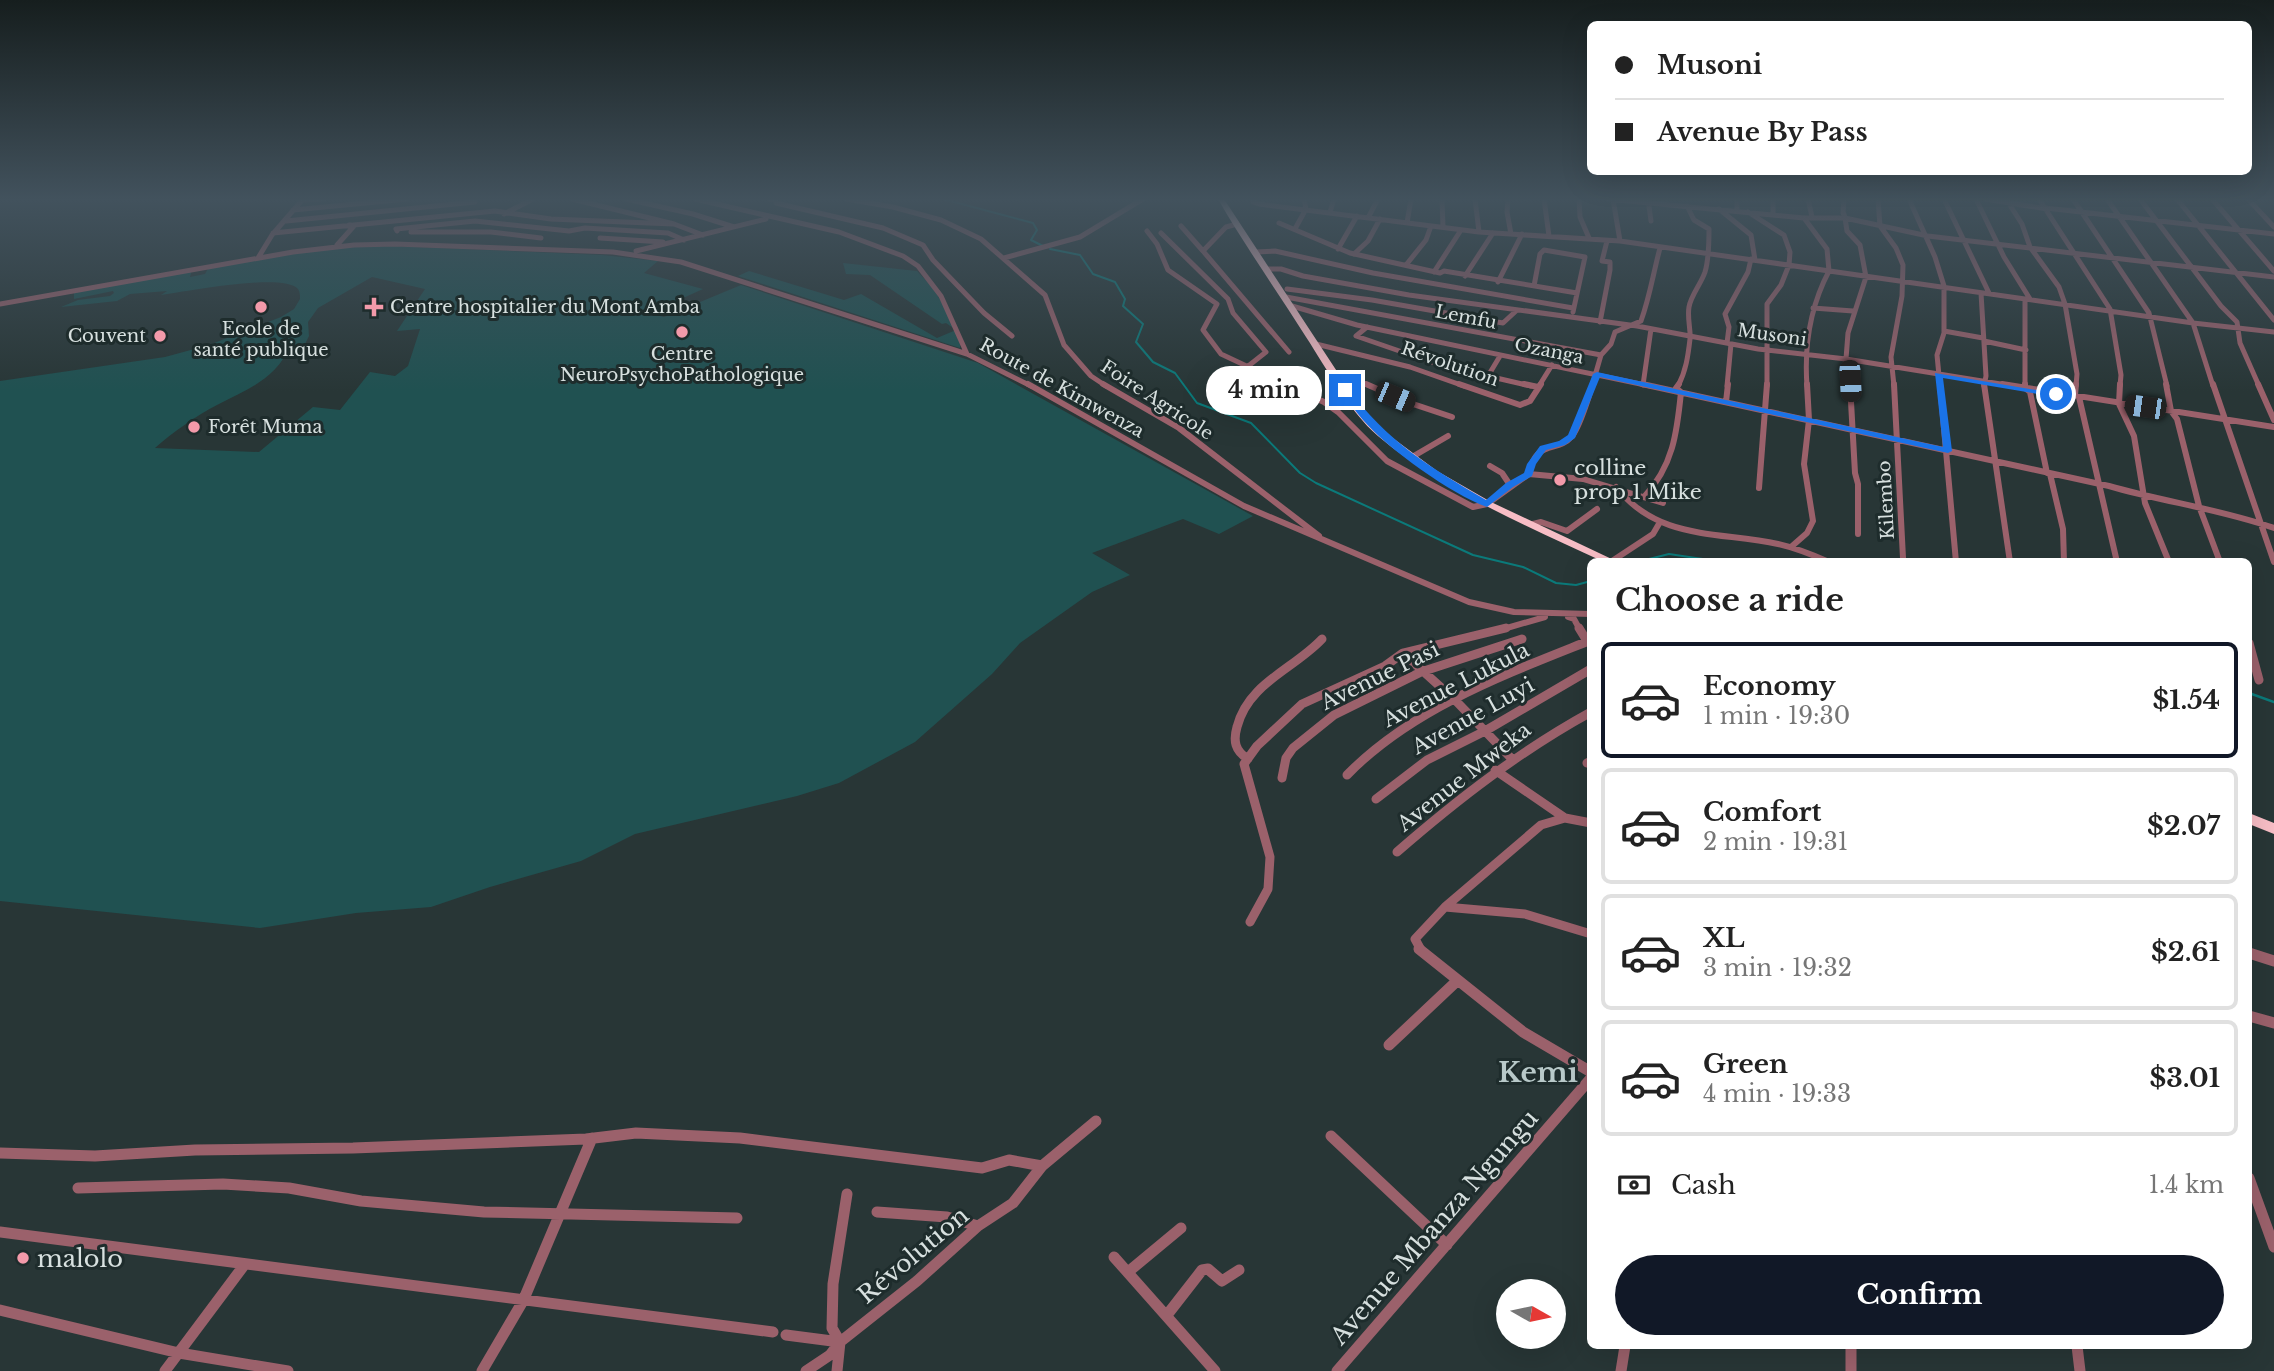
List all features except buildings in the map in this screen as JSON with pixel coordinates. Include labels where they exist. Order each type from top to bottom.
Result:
[{"type":"highway","points":[[1264,263],[1366,419],[1412,457],[1487,504],[1605,558]]},
{"type":"highway","points":[[2252,819],[2274,829]]},
{"type":"street","name":"Route de Kimwenza","points":[[0,304],[230,263]]},
{"type":"street","name":"Route de Kimwenza","points":[[684,263],[967,354],[1009,373],[1213,490],[1464,601],[1493,609],[1556,615],[1587,614]]},
{"type":"street","points":[[913,263],[941,296],[961,335],[967,354]]},
{"type":"street","points":[[936,263],[984,313],[1012,336]]},
{"type":"street","name":"Foire Agricole","points":[[1010,263],[1045,295],[1048,307],[1055,314],[1064,345],[1091,376],[1179,428],[1330,544]]},
{"type":"street","points":[[1165,263],[1168,270],[1217,304],[1203,327],[1213,346],[1232,360],[1327,404],[1376,452],[1418,479],[1473,507],[1487,504],[1529,474],[1571,477],[1616,487],[1663,503]]},
{"type":"street","points":[[1191,263],[1228,299],[1233,313],[1266,352],[1247,367]]},
{"type":"street","points":[[1213,263],[1289,352]]},
{"type":"street","points":[[1328,263],[1573,308]]},
{"type":"street","points":[[1396,263],[1434,272],[1577,293]]},
{"type":"street","points":[[1434,272],[1440,263]]},
{"type":"street","points":[[1465,276],[1473,263]]},
{"type":"street","points":[[1498,282],[1508,263]]},
{"type":"street","points":[[1534,286],[1538,263]]},
{"type":"street","points":[[1572,318],[1585,263]]},
{"type":"street","points":[[1600,322],[1610,263]]},
{"type":"street","points":[[1529,474],[1531,464],[1546,446],[1562,443],[1572,436],[1597,374],[1601,355],[1611,344],[1615,332],[1642,321],[1652,292],[1650,283],[1656,263]]},
{"type":"street","points":[[1644,497],[1656,485],[1675,455],[1681,392],[1676,388],[1687,370],[1689,305],[1707,263]]},
{"type":"street","points":[[1726,402],[1729,327],[1725,314],[1752,263]]},
{"type":"street","points":[[1774,263],[2193,323],[2274,332]]},
{"type":"street","points":[[1791,547],[1807,533],[1812,521],[1804,464],[1809,421],[1805,354],[1813,308],[1820,284],[1829,271],[1828,263]]},
{"type":"street","points":[[1858,534],[1858,484],[1846,359],[1847,333],[1866,277],[1863,263]]},
{"type":"street","name":"Kilembo","points":[[1902,263],[1902,296],[1893,340],[1892,367],[1903,558]]},
{"type":"street","points":[[1937,263],[1944,286],[1944,331],[1937,355],[1938,375],[1948,451],[1956,558]]},
{"type":"street","points":[[1971,263],[1985,293],[1983,388],[2010,558]]},
{"type":"street","points":[[2008,263],[2027,299],[2025,388],[2029,392],[2063,529],[2064,558]]},
{"type":"street","points":[[2043,263],[2053,275],[2065,304],[2077,374],[2075,394],[2079,397],[2097,484],[2112,528],[2116,558]]},
{"type":"street","points":[[2080,263],[2110,309],[2121,375],[2119,404],[2129,416],[2135,431],[2143,495],[2167,558]]},
{"type":"street","points":[[2117,263],[2142,298],[2150,316],[2162,360],[2171,411],[2177,419],[2199,506],[2219,558]]},
{"type":"street","points":[[2153,263],[2193,323],[2274,562]]},
{"type":"street","points":[[2160,263],[2274,277]]},
{"type":"street","points":[[2190,263],[2221,306],[2237,323],[2240,343],[2274,421]]},
{"type":"street","points":[[2228,263],[2274,320]]},
{"type":"street","points":[[1759,488],[1768,367],[1768,302],[1781,285],[1789,265]]},
{"type":"street","name":"Musoni","points":[[1268,269],[1281,269],[1303,276],[1409,295],[1632,326],[1767,350],[1846,359],[2274,427]]},
{"type":"street","points":[[1288,297],[1372,300],[1503,323],[1516,311]]},
{"type":"street","name":"Ozanga","points":[[1288,297],[1367,327],[1897,439],[2199,506],[2274,528]]},
{"type":"street","name":"Lemfu","points":[[1288,297],[1601,355]]},
{"type":"street","points":[[1813,308],[1853,311]]},
{"type":"street","points":[[1247,330],[1266,326]]},
{"type":"street","points":[[1367,327],[1356,336],[1440,365],[1538,387]]},
{"type":"street","points":[[1643,385],[1651,330]]},
{"type":"street","points":[[1944,331],[2026,350]]},
{"type":"street","name":"Révolution","points":[[1316,344],[1410,367],[1516,405],[1526,404],[1552,365]]},
{"type":"street","points":[[1488,376],[1500,356]]},
{"type":"street","points":[[1336,376],[1348,376],[1408,402],[1452,417]]},
{"type":"street","points":[[1412,457],[1448,436]]},
{"type":"street","points":[[1490,466],[1496,467],[1504,474],[1510,485]]},
{"type":"street","points":[[1616,487],[1631,507],[1660,522],[1709,535],[1791,547],[1819,558]]},
{"type":"street","points":[[1533,524],[1541,522],[1567,531],[1597,509]]},
{"type":"street","points":[[1619,558],[1653,534],[1660,522]]},
{"type":"street","points":[[1250,922],[1268,888],[1270,857],[1244,764],[1257,746],[1302,704],[1385,666],[1403,653],[1463,640],[1509,625],[1556,615],[1574,619],[1587,637]]},
{"type":"street","points":[[1248,759],[1238,753],[1234,741],[1237,722],[1247,704],[1256,691],[1283,667],[1311,651],[1322,639]]},
{"type":"street","name":"Avenue Pasi","points":[[1282,778],[1286,758],[1315,728],[1349,707],[1421,672],[1522,639]]},
{"type":"street","name":"Avenue Lukula","points":[[1348,775],[1358,761],[1382,743],[1456,702],[1587,641]]},
{"type":"street","points":[[1403,653],[1511,758]]},
{"type":"street","points":[[2252,654],[2259,680]]},
{"type":"street","name":"Avenue Luyi","points":[[1376,799],[1427,760],[1485,731],[1587,671]]},
{"type":"street","name":"Avenue Mweka","points":[[1397,852],[1442,812],[1511,758],[1587,714]]},
{"type":"street","points":[[1495,770],[1565,818],[1587,822]]},
{"type":"street","points":[[1565,818],[1541,825],[1445,907],[1415,939],[1416,945],[1458,980],[1544,1046],[1566,1061],[1587,1070]]},
{"type":"street","points":[[1445,907],[1525,914],[1587,933]]},
{"type":"street","points":[[2252,955],[2274,961]]},
{"type":"street","points":[[1389,1045],[1458,980]]},
{"type":"street","points":[[2252,1017],[2274,1023]]},
{"type":"street","name":"Avenue Mbanza Ngungu","points":[[1337,1371],[1587,1084]]},
{"type":"street","name":"Révolution","points":[[806,1371],[917,1281],[978,1226],[1013,1202],[1042,1167],[1096,1121]]},
{"type":"street","points":[[0,1153],[95,1156],[592,1138],[636,1133],[740,1138],[972,1167],[989,1167],[1009,1160],[1042,1167]]},
{"type":"street","points":[[1331,1136],[1447,1245]]},
{"type":"street","points":[[482,1371],[523,1301],[592,1138]]},
{"type":"street","points":[[78,1188],[223,1184],[289,1188],[361,1201],[484,1212],[737,1217]]},
{"type":"street","points":[[2252,1186],[2274,1247]]},
{"type":"street","points":[[837,1371],[840,1342],[832,1328],[833,1284],[847,1194]]},
{"type":"street","points":[[877,1212],[947,1217],[978,1226]]},
{"type":"street","points":[[1128,1272],[1181,1228]]},
{"type":"street","points":[[0,1232],[840,1342]]},
{"type":"street","points":[[1114,1257],[1215,1371]]},
{"type":"street","points":[[166,1371],[245,1264]]},
{"type":"street","points":[[1167,1315],[1202,1270],[1208,1269],[1222,1281],[1238,1270]]},
{"type":"street","points":[[0,1310],[179,1353],[288,1371]]},
{"type":"street","points":[[1621,1371],[1625,1349]]},
{"type":"street","points":[[1851,1349],[1851,1371]]},
{"type":"street","points":[[2077,1349],[2080,1371]]},
{"type":"shaded area","points":[[233,263],[656,263],[644,273],[703,289],[650,313],[664,317],[741,285],[978,363],[1253,516],[1219,534],[1183,519],[1092,553],[1130,575],[1092,592],[1020,643],[992,674],[915,742],[839,783],[797,796],[635,834],[581,861],[431,907],[356,913],[260,928],[0,901],[0,381],[165,357],[209,345],[281,317],[294,309],[300,299],[298,289],[289,284],[274,282],[232,284],[161,295],[167,291],[130,294],[117,301],[61,307],[78,300],[110,296],[114,293],[113,291],[74,299],[74,291],[192,270],[190,277],[205,274],[209,267]],"holes":[[[372,277],[425,289],[397,331],[420,329],[408,366],[395,376],[370,372],[340,410],[313,407],[259,452],[155,448],[201,414],[269,375],[290,346],[305,344],[309,336],[308,322],[318,308]]]},
{"type":"shaded area","points":[[843,263],[917,271],[934,289],[961,337],[960,348],[738,276],[749,271],[844,300],[861,294],[937,338],[956,330],[946,323],[942,324],[870,275],[846,274]]},
{"type":"waterway","points":[[1085,263],[1093,274],[1115,282],[1125,299],[1123,306],[1143,324],[1136,342],[1153,362],[1175,373],[1197,403],[1251,423],[1300,473],[1316,483],[1473,555],[1523,567],[1556,583],[1576,585],[1587,582]]},
{"type":"waterway","points":[[1653,558],[1669,554],[1696,558]]},
{"type":"waterway","points":[[2252,694],[2274,702]]},
{"type":"place","name":"Ecole de santé publique","points":[[261,307]]},
{"type":"place","name":"Centre hospitalier du Mont Amba","points":[[374,307]]},
{"type":"place","name":"Centre NeuroPsychoPathologique","points":[[682,332]]},
{"type":"place","name":"Couvent","points":[[160,336]]},
{"type":"place","name":"Forêt Muma","points":[[194,427]]},
{"type":"place","name":"colline prop 1 Mike","points":[[1560,480]]},
{"type":"place","name":"malolo","points":[[23,1258]]},
{"type":"district","name":"Kemi","points":[[1538,1072]]},
{"type":"route","points":[[1345,390],[1379,432],[1434,473],[1487,504],[1529,474],[1531,464],[1543,448],[1567,441],[1572,436],[1597,374],[1948,451],[1938,375],[2056,394]]}]
